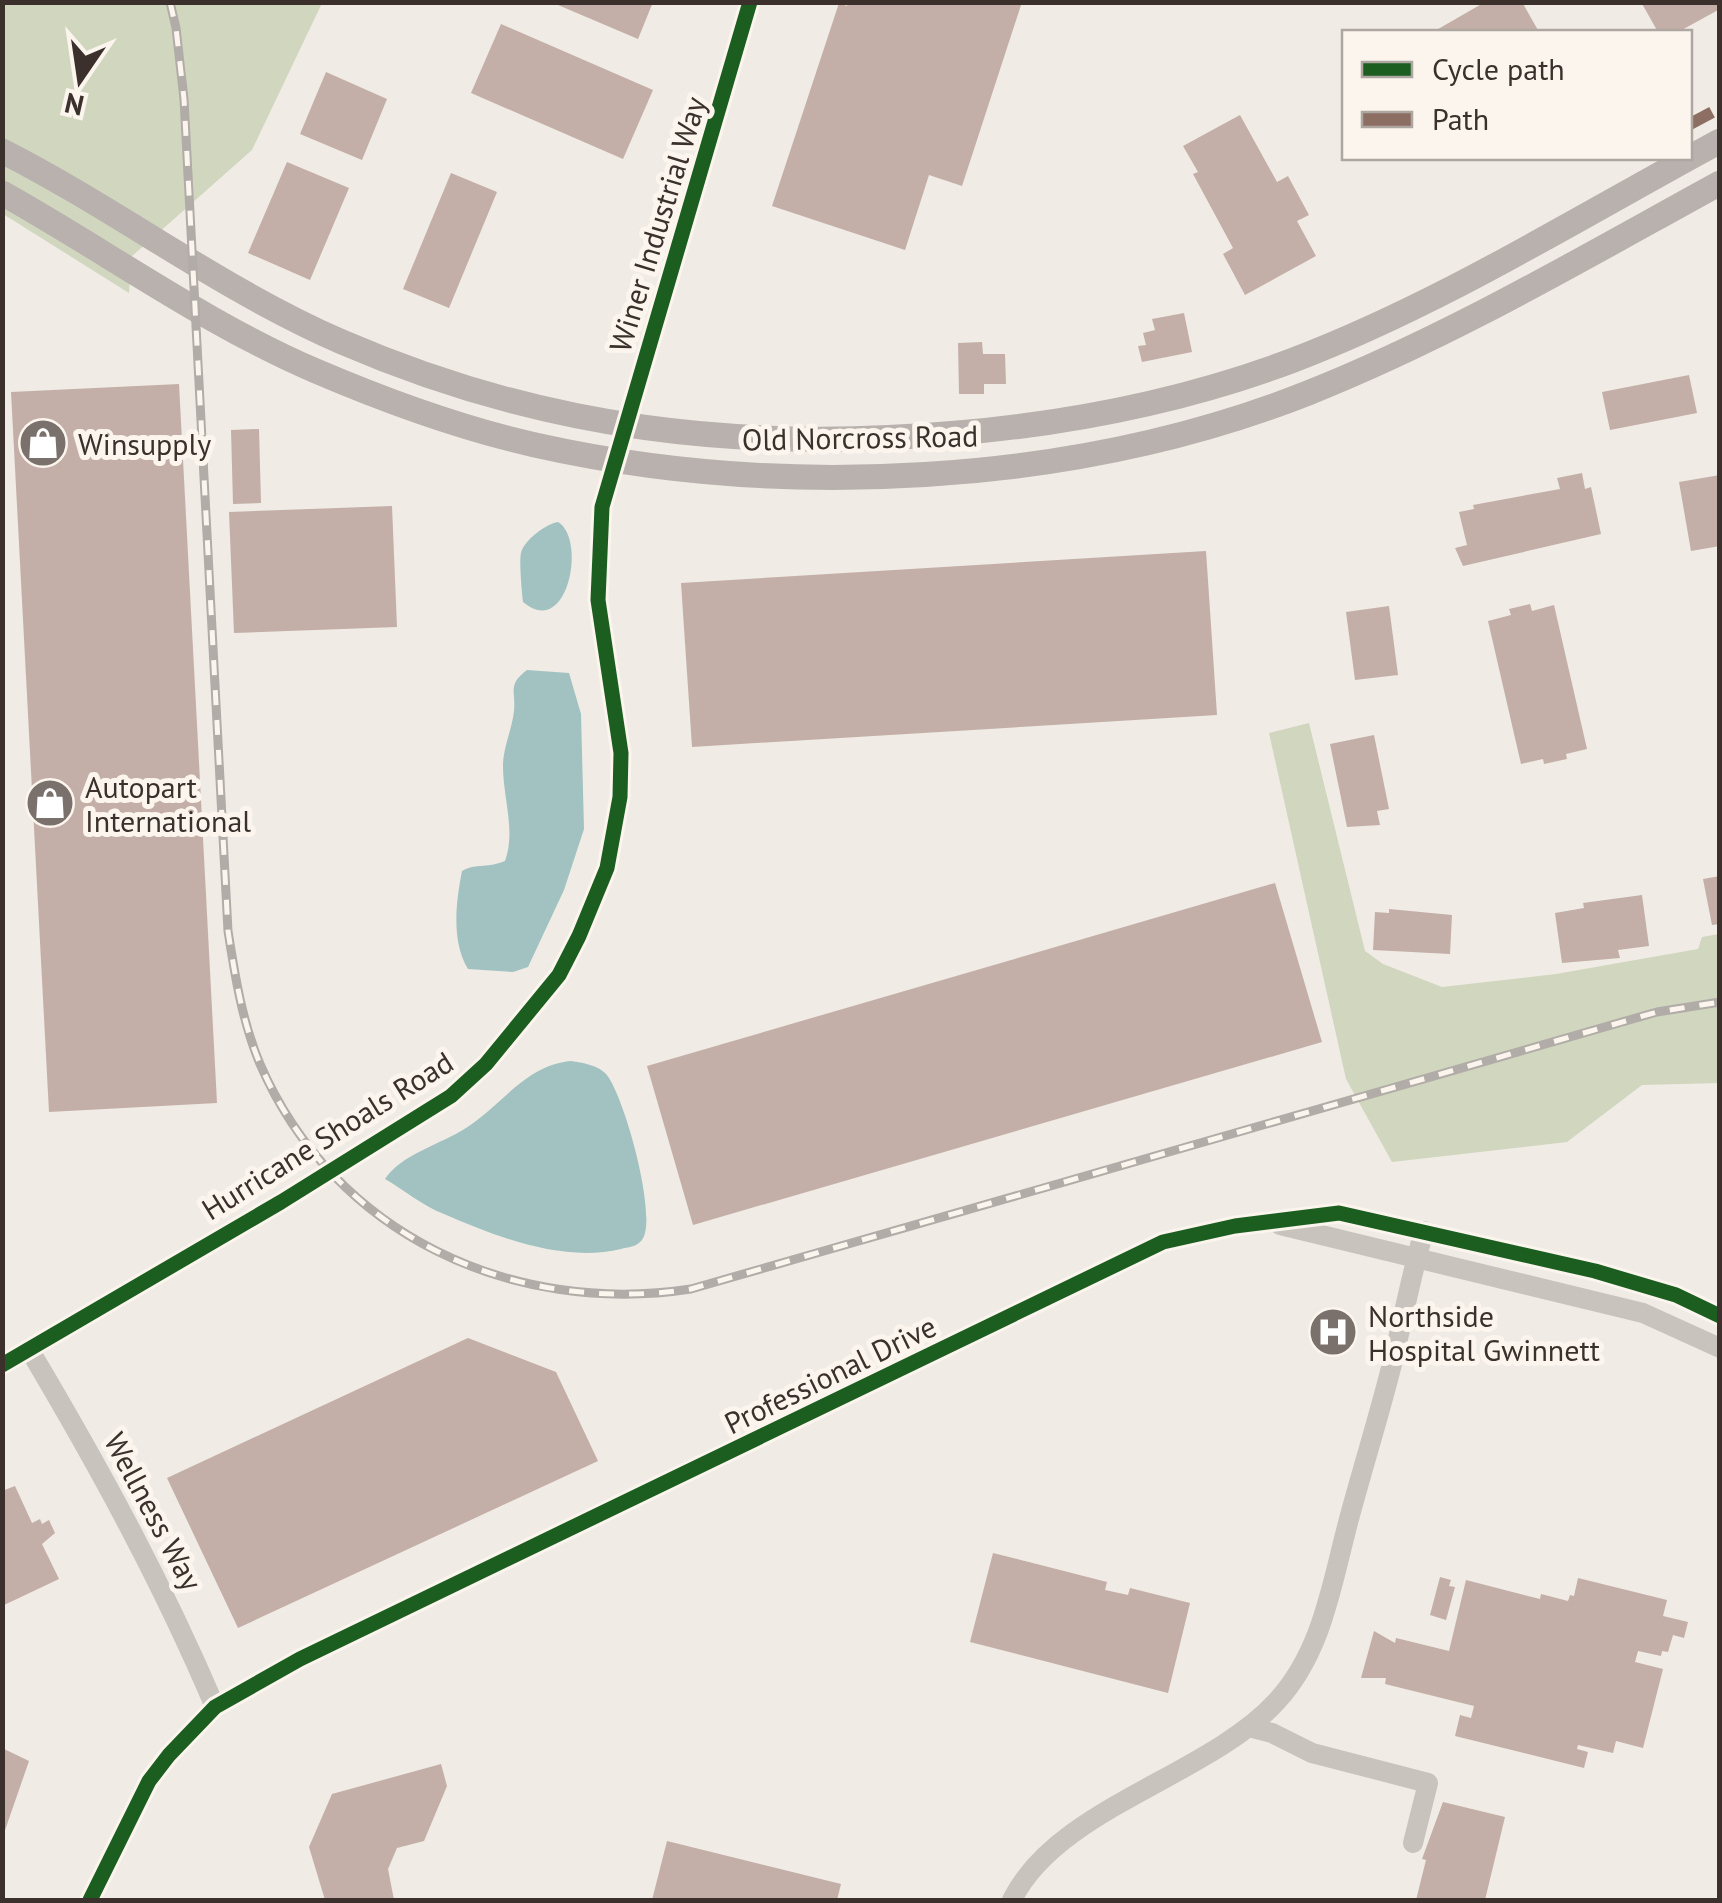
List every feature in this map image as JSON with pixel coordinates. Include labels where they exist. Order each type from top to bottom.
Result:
[{"type":"main road","name":"Old Norcross Road","points":[[1692,156],[1720,141]]},
{"type":"main road","name":"Old Norcross Road","points":[[2,152],[93,201],[254,298],[339,340],[443,380],[522,404],[624,426],[756,440],[913,437],[1023,427],[1115,412],[1203,390],[1290,361],[1375,326],[1685,160]]},
{"type":"main road","name":"Old Norcross Road","points":[[2,193],[310,369],[381,398],[477,430],[614,460],[695,471],[786,476],[1014,465],[1158,439],[1228,421],[1397,356],[1720,183]]},
{"type":"street","name":"Winer Industrial Way","points":[[614,460],[750,2]]},
{"type":"street","name":"Hurricane Shoals Road","points":[[2,1364],[281,1202],[451,1096],[486,1064],[558,975],[607,868],[620,798],[621,753],[601,631],[597,569],[602,507],[614,460]]},
{"type":"street","name":"Professional Drive","points":[[90,1900],[149,1781],[215,1707],[300,1659],[1164,1242],[1208,1231],[1338,1213],[1596,1271],[1676,1295],[1720,1316]]},
{"type":"street","points":[[1269,1222],[1643,1312],[1720,1348]]},
{"type":"street","points":[[1012,1900],[1021,1883],[1073,1832],[1249,1727],[1277,1701],[1301,1670],[1319,1630],[1392,1366],[1424,1231]]},
{"type":"street","name":"Wellness Way","points":[[29,1348],[102,1473],[179,1622],[215,1707]]},
{"type":"street","points":[[1249,1727],[1272,1733],[1312,1753],[1428,1783],[1413,1843]]},
{"type":"green space","points":[[2,3],[322,3],[252,150],[131,257],[129,293],[3,214]]},
{"type":"green space","points":[[1309,723],[1365,951],[1383,964],[1442,987],[1556,974],[1698,949],[1702,937],[1719,934],[1719,1083],[1642,1085],[1567,1142],[1392,1162],[1346,1079],[1269,733]]},
{"type":"water","points":[[558,522],[567,532],[572,565],[561,598],[552,608],[539,610],[523,602],[521,553],[536,533]]},
{"type":"water","points":[[527,670],[569,673],[581,714],[584,829],[564,890],[528,967],[513,972],[468,969],[457,934],[462,871],[505,861],[509,826],[503,759],[513,718],[515,684]]},
{"type":"water","points":[[571,1061],[603,1071],[622,1106],[646,1210],[646,1229],[637,1244],[576,1253],[531,1245],[436,1211],[385,1179],[412,1156],[479,1119],[527,1078]]},
{"type":"building","points":[[551,2],[653,2],[638,39]]},
{"type":"building","points":[[848,2],[1022,2],[962,186],[929,175],[905,250],[772,206],[839,3],[847,6]]},
{"type":"building","points":[[1485,2],[1522,2],[1538,30],[1436,30]]},
{"type":"building","points":[[1641,2],[1720,2],[1720,9],[1682,30],[1657,30]]},
{"type":"building","points":[[501,24],[653,90],[623,159],[471,93]]},
{"type":"building","points":[[326,72],[387,99],[362,160],[300,134]]},
{"type":"building","points":[[1240,115],[1277,182],[1288,176],[1309,215],[1297,221],[1316,256],[1245,295],[1223,254],[1233,248],[1193,174],[1198,172],[1183,146]]},
{"type":"building","points":[[287,162],[349,188],[310,280],[248,253]]},
{"type":"building","points":[[451,173],[497,192],[449,308],[403,289]]},
{"type":"building","points":[[1184,313],[1192,352],[1142,362],[1138,346],[1146,345],[1143,333],[1155,330],[1152,319]]},
{"type":"building","points":[[982,342],[983,354],[1005,354],[1006,384],[984,384],[984,394],[959,394],[958,343]]},
{"type":"building","points":[[1689,375],[1697,413],[1610,430],[1602,392]]},
{"type":"building","points":[[179,384],[217,1103],[49,1112],[11,392]]},
{"type":"building","points":[[259,429],[261,503],[233,504],[231,430]]},
{"type":"building","points":[[1582,473],[1585,489],[1591,487],[1601,534],[1463,566],[1455,548],[1467,545],[1459,512],[1474,509],[1473,505],[1560,489],[1557,478]]},
{"type":"building","points":[[1720,475],[1720,546],[1691,551],[1679,482]]},
{"type":"building","points":[[392,506],[397,627],[234,633],[229,512]]},
{"type":"building","points":[[1206,551],[1217,715],[692,747],[681,583]]},
{"type":"building","points":[[1530,604],[1532,611],[1554,605],[1587,749],[1544,764],[1543,759],[1521,764],[1488,621],[1511,615],[1509,609]]},
{"type":"building","points":[[1389,606],[1398,675],[1355,680],[1346,612]]},
{"type":"building","points":[[1374,735],[1389,809],[1377,811],[1380,825],[1347,827],[1330,744]]},
{"type":"building","points":[[1720,876],[1720,924],[1712,925],[1703,879]]},
{"type":"building","points":[[1275,883],[1322,1042],[693,1225],[647,1066]]},
{"type":"building","points":[[1642,895],[1649,946],[1618,950],[1620,958],[1562,963],[1555,913],[1584,908],[1583,903]]},
{"type":"building","points":[[1389,909],[1452,915],[1450,954],[1373,950],[1375,912],[1389,913]]},
{"type":"building","points":[[468,1338],[556,1372],[598,1461],[238,1628],[167,1478]]},
{"type":"building","points":[[15,1486],[32,1523],[49,1520],[55,1533],[42,1544],[59,1579],[2,1606],[2,1491]]},
{"type":"building","points":[[993,1553],[1107,1582],[1105,1590],[1128,1595],[1130,1588],[1190,1603],[1168,1693],[970,1642]]},
{"type":"building","points":[[1440,1577],[1451,1580],[1449,1586],[1455,1587],[1446,1620],[1430,1615]]},
{"type":"building","points":[[1578,1578],[1667,1600],[1663,1616],[1688,1622],[1684,1638],[1673,1635],[1668,1652],[1662,1651],[1661,1656],[1638,1651],[1635,1662],[1663,1669],[1643,1748],[1616,1741],[1613,1753],[1578,1745],[1577,1749],[1588,1752],[1584,1768],[1455,1736],[1460,1715],[1471,1718],[1474,1706],[1385,1684],[1386,1678],[1361,1678],[1374,1631],[1395,1643],[1396,1638],[1449,1651],[1466,1580],[1540,1599],[1541,1594],[1568,1601],[1570,1595],[1574,1596]]},
{"type":"building","points":[[2,1748],[29,1761],[3,1836],[2,1836]]},
{"type":"building","points":[[441,1764],[447,1786],[424,1841],[397,1848],[388,1869],[394,1900],[325,1900],[309,1847],[332,1794]]},
{"type":"building","points":[[1443,1802],[1505,1817],[1485,1900],[1416,1900],[1426,1860],[1422,1859]]},
{"type":"building","points":[[667,1841],[841,1884],[837,1900],[652,1900]]},
{"type":"railway","points":[[170,2],[184,99],[228,931],[233,965],[254,1048],[292,1124],[333,1175],[382,1217],[436,1251],[495,1275],[559,1289],[624,1294],[691,1289],[1657,1012],[1720,1002]]},
{"type":"marked path","points":[[1692,123],[1720,108]]},
{"type":"cycle path","points":[[2,1365],[281,1202],[451,1096],[486,1064],[559,975],[607,868],[620,797],[621,753],[598,600],[602,507],[750,2]]},
{"type":"cycle path","points":[[90,1900],[149,1781],[215,1707],[300,1659],[1163,1242],[1235,1226],[1339,1213],[1595,1271],[1676,1295],[1720,1316]]},
{"type":"place","name":"Winsupply","points":[[43,443]]},
{"type":"place","name":"Autopart International","points":[[50,803]]},
{"type":"place","name":"Northside Hospital Gwinnett","points":[[1333,1332]]}]
